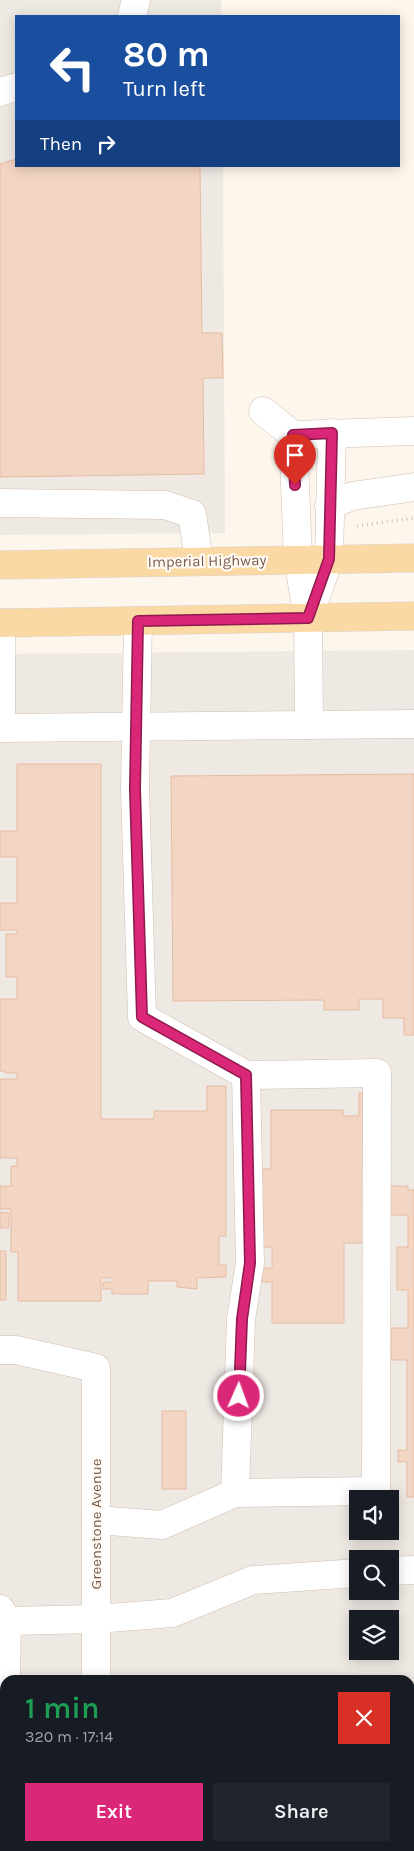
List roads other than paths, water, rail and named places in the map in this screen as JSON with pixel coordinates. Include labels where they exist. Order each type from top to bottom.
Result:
[{"type":"main road","name":"Imperial Highway","points":[[0,566],[414,558]]},
{"type":"main road","points":[[1,623],[414,616]]},
{"type":"street","points":[[132,15],[136,0]]},
{"type":"street","points":[[0,92],[15,87]]},
{"type":"street","points":[[263,411],[293,435],[414,431]]},
{"type":"street","points":[[308,618],[329,559],[332,433]]},
{"type":"street","points":[[293,435],[298,559],[308,618],[309,725]]},
{"type":"street","points":[[329,506],[352,496],[414,487]]},
{"type":"street","points":[[0,503],[164,505],[192,514],[199,561]]},
{"type":"street","points":[[96,1520],[162,1525],[235,1493],[376,1491],[377,1073],[246,1075],[142,1017],[135,789],[138,621]]},
{"type":"street","points":[[1,623],[1,728],[414,724]]},
{"type":"street","points":[[235,1493],[242,1319],[250,1263],[246,1075]]},
{"type":"street","name":"Greenstone Avenue","points":[[0,1350],[16,1350],[96,1368],[96,1675]]},
{"type":"street","points":[[399,1571],[414,1570]]},
{"type":"street","points":[[6,1675],[4,1614],[96,1619],[172,1613],[253,1580],[349,1574]]}]
